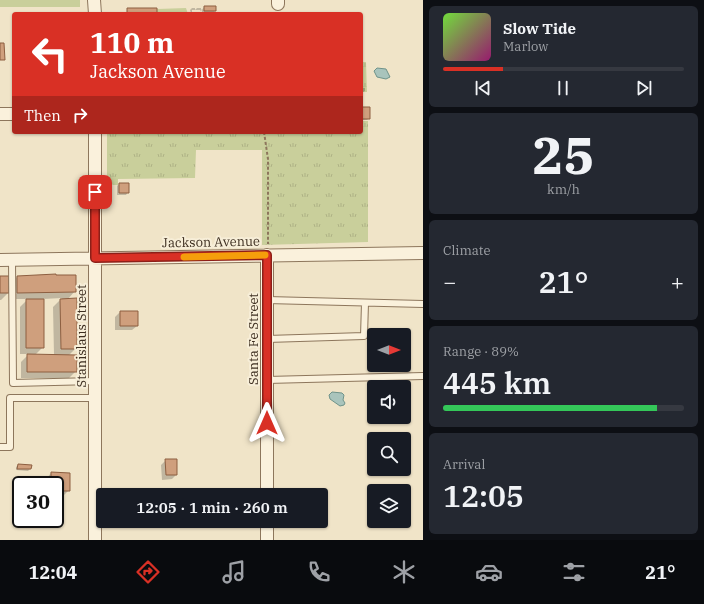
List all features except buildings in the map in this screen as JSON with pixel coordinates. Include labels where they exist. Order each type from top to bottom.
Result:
[{"type":"street","points":[[94,0],[94,12]]},
{"type":"street","points":[[0,114],[12,114]]},
{"type":"street","name":"Stanislaus Street","points":[[95,134],[95,540]]},
{"type":"street","name":"Jackson Avenue","points":[[0,260],[423,253]]},
{"type":"street","name":"Santa Fe Street","points":[[267,255],[267,488]]},
{"type":"street","points":[[267,528],[267,540]]},
{"type":"lane","points":[[12,260],[13,382],[95,381]]},
{"type":"lane","points":[[267,300],[423,304]]},
{"type":"lane","points":[[267,339],[364,336],[365,303]]},
{"type":"lane","points":[[267,380],[423,376]]},
{"type":"lane","points":[[0,446],[10,447],[10,398],[95,398]]},
{"type":"path","points":[[264,134],[268,159],[267,255]]},
{"type":"green space","points":[[0,0],[80,0],[80,7],[0,7]]},
{"type":"green space","points":[[186,8],[187,12],[157,12],[157,9]]},
{"type":"green space","points":[[363,62],[366,62],[367,92],[363,92]]},
{"type":"green space","points":[[363,121],[368,121],[368,242],[262,245],[262,150],[196,150],[195,178],[118,179],[118,185],[113,185],[107,180],[107,134],[363,134]]},
{"type":"water","points":[[377,68],[386,69],[390,77],[386,79],[377,77],[374,71]]},
{"type":"water","points":[[332,392],[342,393],[344,395],[344,405],[340,406],[330,399],[329,395]]},
{"type":"slow traffic","points":[[184,257],[265,255]]},
{"type":"route","points":[[95,192],[95,258],[267,255],[267,423]]}]
